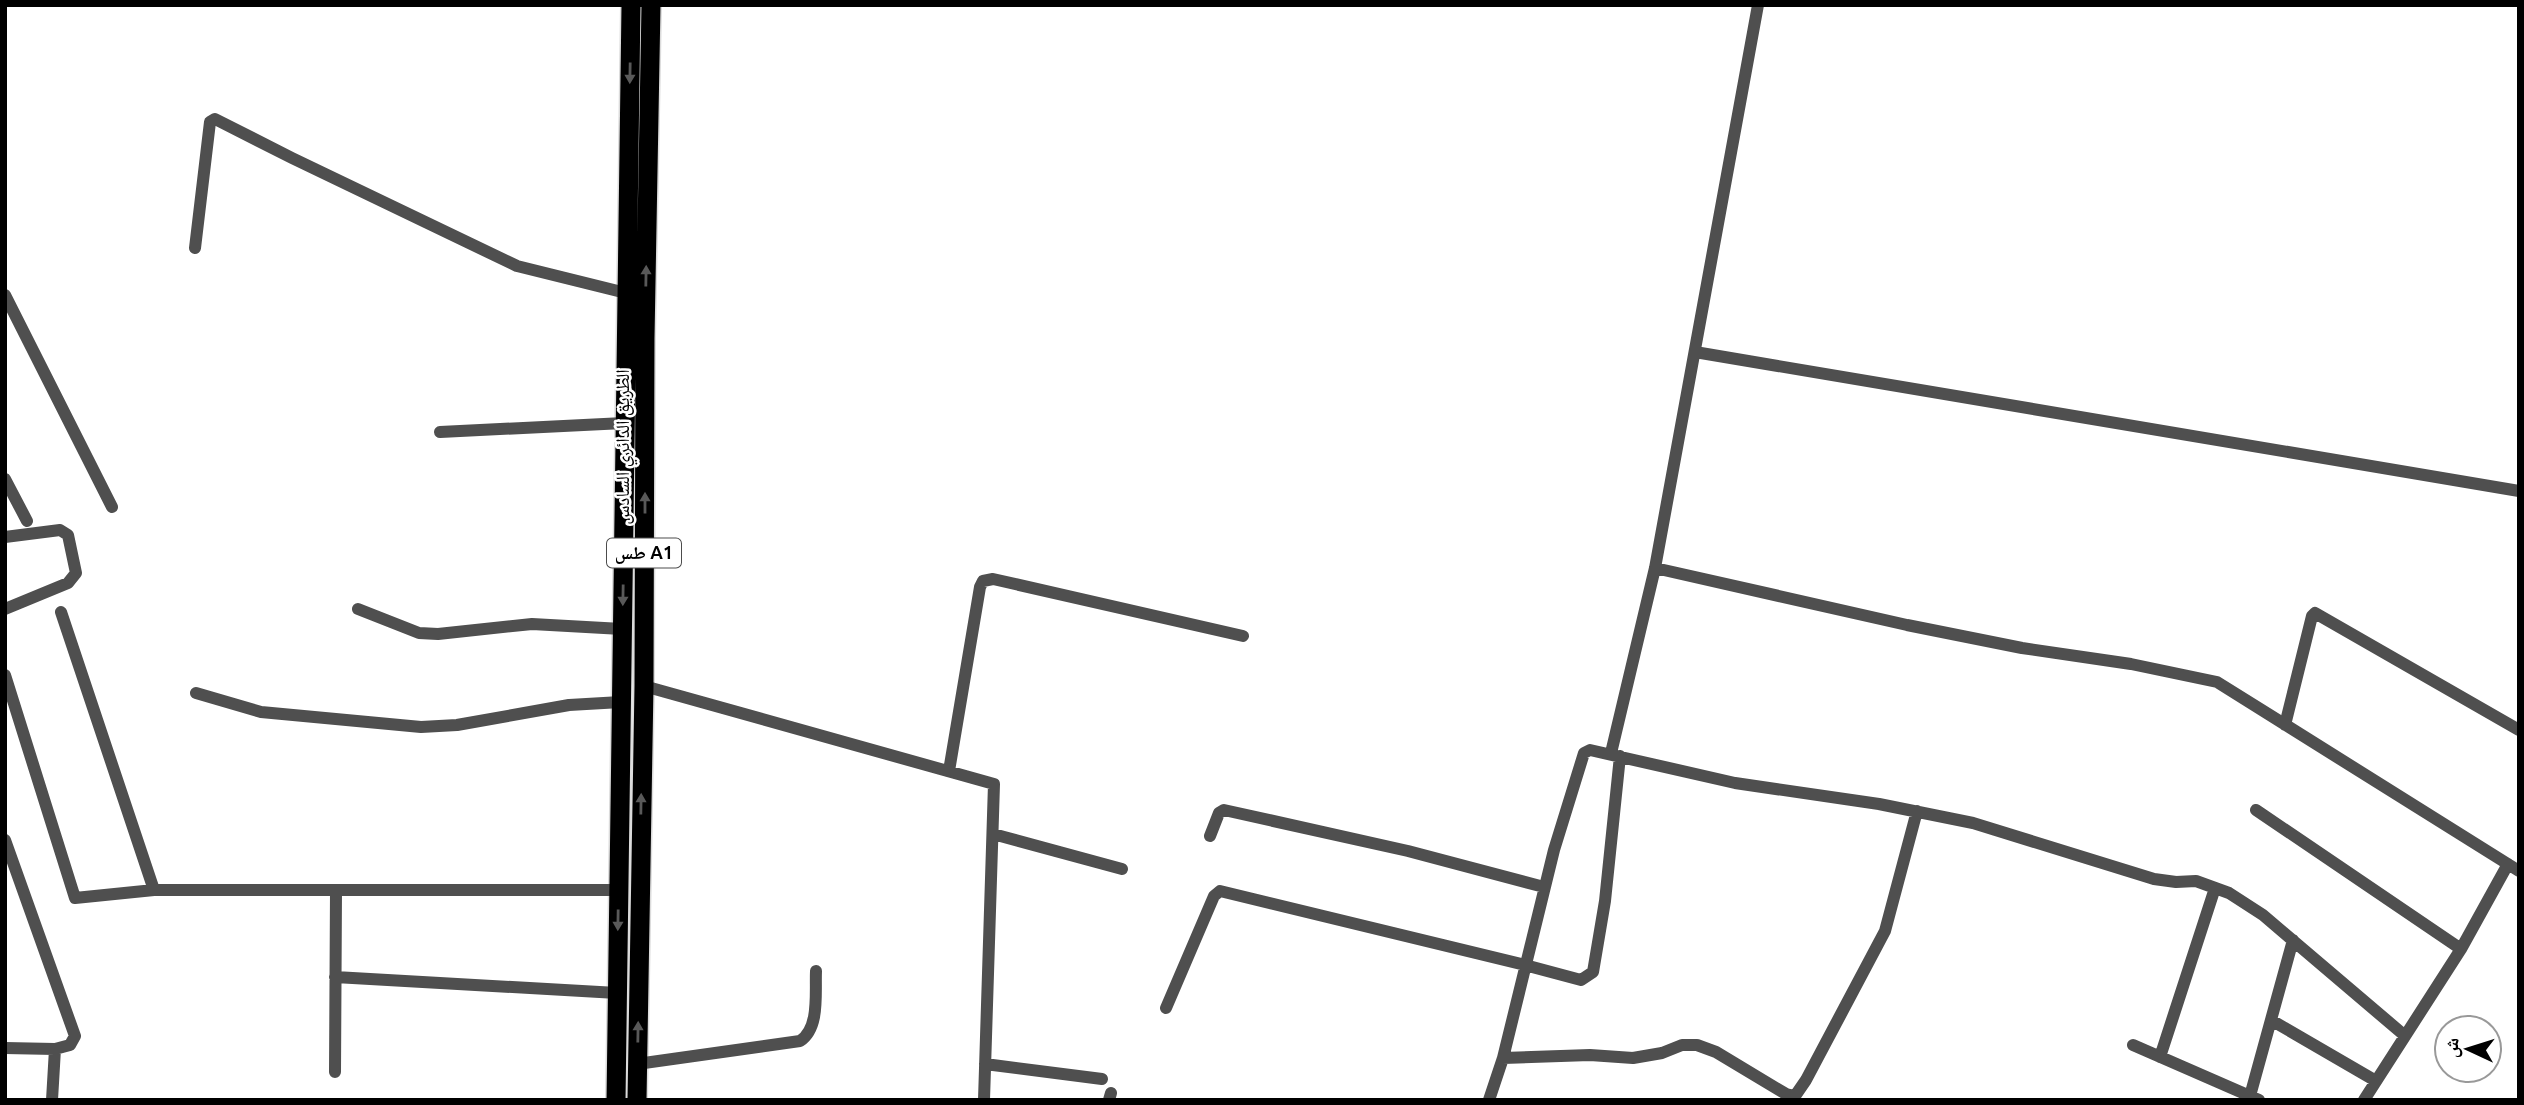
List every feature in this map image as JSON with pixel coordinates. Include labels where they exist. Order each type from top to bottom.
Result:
[{"type":"highway","name":"الطريق الدائري السادس","points":[[616,1100],[631,5]]},
{"type":"highway","name":"الطريق الدائري السادس","points":[[637,1100],[651,5]]},
{"type":"highway","points":[[620,726],[642,726]]},
{"type":"street","points":[[1166,1008],[1214,896],[1220,891],[1581,981],[1593,972],[1605,901],[1616,755],[1655,568],[1758,5]]},
{"type":"street","points":[[195,248],[210,122],[215,118],[517,266],[626,293]]},
{"type":"street","points":[[5,295],[10,316],[112,507]]},
{"type":"street","points":[[1695,352],[2519,491]]},
{"type":"street","points":[[440,432],[624,423]]},
{"type":"street","points":[[5,479],[27,521]]},
{"type":"street","points":[[5,537],[60,530],[68,535],[76,573],[68,583],[5,609]]},
{"type":"street","points":[[1655,568],[1906,625],[2022,648],[2131,664],[2217,682],[2514,867],[2364,1100]]},
{"type":"street","points":[[949,771],[982,581],[993,579],[1243,636]]},
{"type":"street","points":[[358,609],[419,633],[438,634],[532,624],[622,629]]},
{"type":"street","points":[[61,612],[153,890]]},
{"type":"street","points":[[2286,725],[2312,616],[2315,613],[2519,730]]},
{"type":"street","points":[[5,675],[75,898],[153,890],[618,890]]},
{"type":"street","points":[[644,686],[994,784],[984,1100]]},
{"type":"street","points":[[196,693],[261,712],[421,727],[457,725],[569,705],[621,702]]},
{"type":"street","points":[[1489,1100],[1503,1058],[1544,887],[1584,753],[1590,750],[1735,782],[1879,804],[1973,823],[2154,879],[2196,881],[2229,893],[2263,915],[2404,1035]]},
{"type":"street","points":[[1210,835],[1219,813],[1224,810],[1408,851],[1544,887]]},
{"type":"street","points":[[2256,810],[2461,949]]},
{"type":"street","points":[[1503,1058],[1590,1055],[1633,1058],[1662,1053],[1682,1045],[1697,1045],[1716,1052],[1786,1094],[1795,1096],[1885,931],[1917,811]]},
{"type":"street","points":[[993,834],[1122,869]]},
{"type":"street","points":[[5,1048],[55,1049],[70,1045],[75,1036],[6,845]]},
{"type":"street","points":[[2160,1056],[2215,888]]},
{"type":"street","points":[[335,1072],[336,891]]},
{"type":"street","points":[[2133,1045],[2255,1098],[2271,1020],[2293,940]]},
{"type":"street","points":[[637,1064],[800,1041],[807,1037],[812,1027],[816,971]]},
{"type":"street","points":[[335,977],[617,993]]},
{"type":"street","points":[[2271,1020],[2376,1080]]},
{"type":"street","points":[[52,1100],[55,1049]]},
{"type":"street","points":[[985,1064],[1102,1079]]}]
